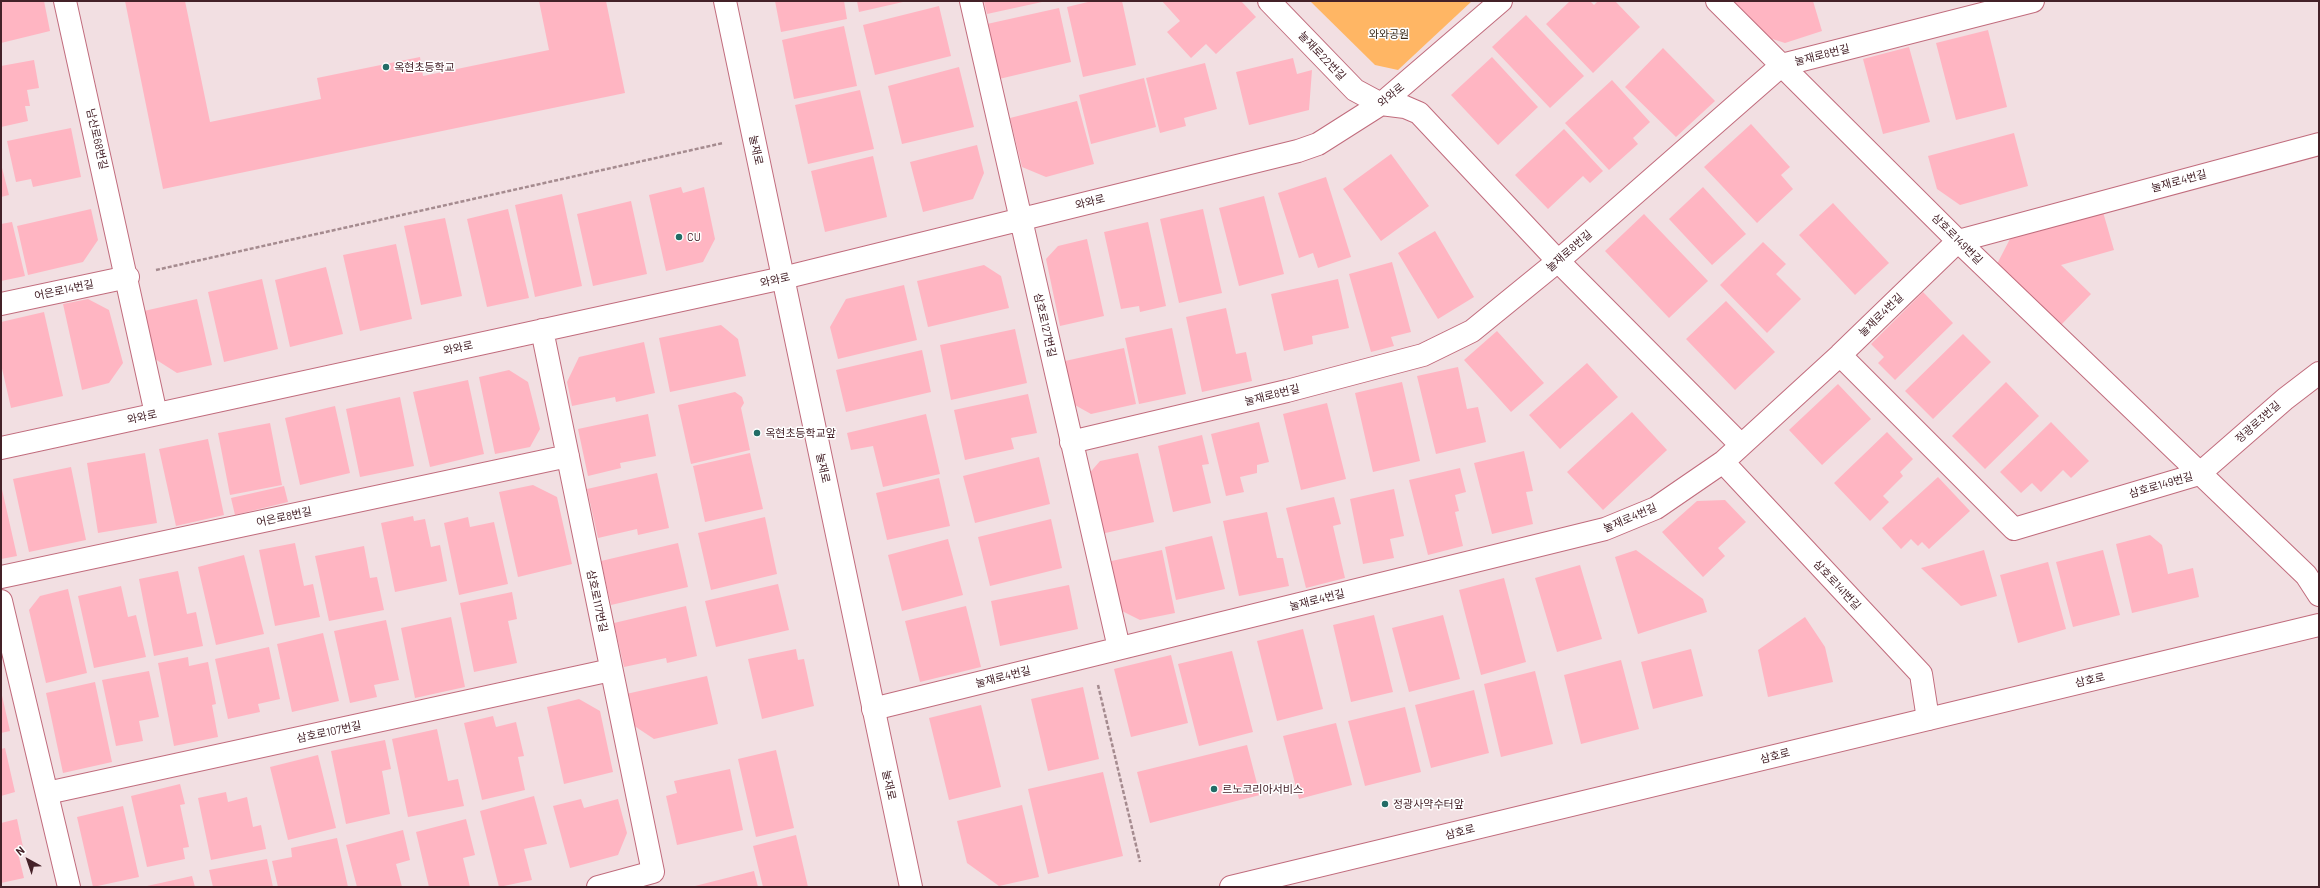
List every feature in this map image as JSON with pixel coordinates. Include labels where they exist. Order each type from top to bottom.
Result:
[{"type":"street","name":"남산로68번길","points":[[65,1],[128,277],[156,414]]},
{"type":"street","name":"눌재로","points":[[725,1],[911,887]]},
{"type":"street","name":"삼호로127번길","points":[[971,1],[1119,648]]},
{"type":"street","name":"눌재로22번길","points":[[1269,1],[1355,90],[1381,104]]},
{"type":"street","name":"와와로","points":[[1,448],[783,278],[1298,151],[1318,144],[1381,104],[1500,1]]},
{"type":"street","name":"삼호로149번길","points":[[1717,1],[1958,241],[2199,474],[2306,575],[2319,595]]},
{"type":"street","name":"눌재로8번길","points":[[1071,442],[1287,392],[1423,355],[1472,331],[1558,261],[1782,65],[2033,1]]},
{"type":"street","points":[[1381,104],[1405,107],[1419,113],[1558,261],[1741,445]]},
{"type":"street","name":"눌재로4번길","points":[[873,709],[1605,529],[1656,508],[1723,462],[1840,355],[1958,241],[2319,144]]},
{"type":"street","name":"어은로14번길","points":[[1,304],[128,277]]},
{"type":"street","name":"삼호로117번길","points":[[542,330],[653,872],[598,887]]},
{"type":"street","name":"삼호로149번길","points":[[1840,355],[2014,529],[2199,474]]},
{"type":"street","name":"정광로3번길","points":[[2199,474],[2285,399],[2319,374]]},
{"type":"street","name":"어은로8번길","points":[[1,577],[568,456]]},
{"type":"street","name":"삼호로141번길","points":[[1723,462],[1921,674],[1928,719]]},
{"type":"street","points":[[1,601],[69,887]]},
{"type":"street","name":"삼호로","points":[[1231,887],[2319,625]]},
{"type":"street","name":"삼호로107번길","points":[[47,793],[611,670]]},
{"type":"path","points":[[128,277],[753,136]]},
{"type":"path","points":[[1091,655],[1140,862]]},
{"type":"green space","name":"와와공원","points":[[1310,1],[1472,1],[1398,70],[1375,65]]},
{"type":"building","points":[[1,1],[44,1],[50,31],[1,43]]},
{"type":"building","points":[[125,1],[185,1],[210,122],[321,99],[317,78],[420,57],[423,76],[549,50],[539,1],[606,1],[625,93],[163,189]]},
{"type":"building","points":[[775,1],[844,1],[847,19],[781,32]]},
{"type":"building","points":[[857,1],[903,1],[903,2],[859,12]]},
{"type":"building","points":[[984,1],[1042,1],[1042,2],[987,14]]},
{"type":"building","points":[[1092,1],[1122,1],[1136,65],[1083,77],[1067,7]]},
{"type":"building","points":[[1162,1],[1241,1],[1256,17],[1216,54],[1206,44],[1191,58],[1167,32],[1180,21]]},
{"type":"building","points":[[1570,1],[1590,1],[1594,5],[1598,1],[1615,1],[1640,27],[1593,73],[1546,24]]},
{"type":"building","points":[[1731,1],[1813,1],[1822,31],[1785,43],[1766,37]]},
{"type":"building","points":[[939,6],[951,56],[875,75],[863,25]]},
{"type":"building","points":[[1059,8],[1071,62],[999,79],[987,24]]},
{"type":"building","points":[[1526,15],[1584,76],[1550,108],[1492,47]]},
{"type":"building","points":[[844,26],[857,86],[794,99],[782,40]]},
{"type":"building","points":[[1988,30],[2007,107],[1956,120],[1936,43]]},
{"type":"building","points":[[1909,47],[1930,122],[1883,134],[1863,59]]},
{"type":"building","points":[[1663,48],[1715,101],[1676,137],[1625,87]]},
{"type":"building","points":[[1492,57],[1538,107],[1498,145],[1451,95]]},
{"type":"building","points":[[1293,58],[1297,74],[1312,70],[1309,110],[1249,125],[1236,72]]},
{"type":"building","points":[[34,60],[39,88],[27,90],[30,106],[25,106],[28,121],[1,127],[1,66]]},
{"type":"building","points":[[1205,63],[1217,109],[1184,118],[1186,126],[1160,133],[1146,78]]},
{"type":"building","points":[[959,67],[974,127],[902,144],[888,86]]},
{"type":"building","points":[[1144,78],[1156,127],[1091,144],[1079,95]]},
{"type":"building","points":[[1612,80],[1650,122],[1633,138],[1638,144],[1609,170],[1565,123]]},
{"type":"building","points":[[860,90],[874,149],[808,164],[795,105]]},
{"type":"building","points":[[1077,101],[1094,164],[1046,177],[1022,167],[1010,118]]},
{"type":"building","points":[[1751,124],[1790,167],[1781,175],[1793,189],[1757,223],[1704,167]]},
{"type":"building","points":[[71,128],[81,177],[33,187],[31,179],[16,182],[7,141]]},
{"type":"building","points":[[1564,129],[1603,171],[1590,183],[1583,176],[1548,209],[1515,175]]},
{"type":"building","points":[[2014,133],[2028,186],[1960,205],[1937,189],[1928,156]]},
{"type":"building","points":[[977,145],[984,173],[973,199],[923,212],[910,162]]},
{"type":"building","points":[[1391,154],[1429,206],[1381,241],[1343,189]]},
{"type":"building","points":[[873,156],[887,217],[825,232],[811,171]]},
{"type":"building","points":[[1,164],[9,195],[1,197]]},
{"type":"building","points":[[1326,177],[1351,257],[1318,268],[1313,253],[1299,258],[1278,193]]},
{"type":"building","points":[[681,187],[683,193],[704,187],[715,239],[703,262],[666,271],[649,195]]},
{"type":"building","points":[[1703,187],[1746,234],[1712,265],[1669,219]]},
{"type":"building","points":[[562,194],[582,286],[535,297],[515,205]]},
{"type":"building","points":[[1264,196],[1284,274],[1239,286],[1219,208]]},
{"type":"building","points":[[631,201],[647,274],[593,286],[577,214]]},
{"type":"building","points":[[1833,203],[1889,263],[1855,295],[1799,235]]},
{"type":"building","points":[[91,209],[98,240],[83,262],[28,275],[17,226]]},
{"type":"building","points":[[508,209],[529,298],[487,307],[467,219]]},
{"type":"building","points":[[1203,209],[1222,293],[1179,303],[1160,219]]},
{"type":"building","points":[[2103,212],[2114,250],[2061,265],[2091,294],[2061,325],[1997,264],[2011,237]]},
{"type":"building","points":[[1644,214],[1708,281],[1669,318],[1605,251]]},
{"type":"building","points":[[445,218],[462,296],[421,305],[404,226]]},
{"type":"building","points":[[12,222],[25,276],[1,281],[1,224]]},
{"type":"building","points":[[1148,222],[1166,306],[1140,312],[1139,306],[1121,309],[1104,232]]},
{"type":"building","points":[[1435,231],[1474,297],[1438,319],[1398,253]]},
{"type":"building","points":[[1087,239],[1104,316],[1060,326],[1046,259],[1058,246]]},
{"type":"building","points":[[1763,242],[1786,264],[1776,274],[1801,299],[1767,333],[1720,285]]},
{"type":"building","points":[[396,244],[412,319],[360,331],[343,255]]},
{"type":"building","points":[[1392,262],[1411,332],[1391,337],[1394,346],[1371,352],[1349,274]]},
{"type":"building","points":[[984,265],[1001,276],[1009,308],[928,327],[917,281]]},
{"type":"building","points":[[326,267],[343,334],[290,347],[275,280]]},
{"type":"building","points":[[262,279],[278,349],[224,362],[208,292]]},
{"type":"building","points":[[1338,279],[1349,328],[1312,336],[1313,344],[1284,351],[1271,294]]},
{"type":"building","points":[[904,285],[917,340],[838,359],[830,327],[846,299]]},
{"type":"building","points":[[1923,292],[1953,323],[1895,380],[1878,363],[1884,357],[1871,344]]},
{"type":"building","points":[[88,299],[109,310],[123,363],[109,383],[82,390],[63,304]]},
{"type":"building","points":[[197,299],[212,365],[177,373],[155,359],[144,311]]},
{"type":"building","points":[[1726,301],[1775,352],[1735,390],[1686,339]]},
{"type":"building","points":[[1226,308],[1236,354],[1246,352],[1252,381],[1202,392],[1186,317]]},
{"type":"building","points":[[44,312],[63,396],[11,408],[1,364],[1,322]]},
{"type":"building","points":[[721,325],[738,339],[746,376],[670,392],[659,338]]},
{"type":"building","points":[[1172,328],[1186,394],[1139,404],[1125,338]]},
{"type":"building","points":[[1015,329],[1027,383],[951,400],[940,345]]},
{"type":"building","points":[[1497,331],[1544,383],[1511,412],[1464,360]]},
{"type":"building","points":[[1963,334],[1991,362],[1933,419],[1905,391]]},
{"type":"building","points":[[644,342],[655,393],[616,402],[615,397],[572,406],[567,382],[579,357]]},
{"type":"building","points":[[1124,348],[1136,404],[1091,414],[1073,404],[1065,361]]},
{"type":"building","points":[[922,350],[931,392],[846,412],[836,370]]},
{"type":"building","points":[[1587,363],[1618,397],[1560,449],[1529,415]]},
{"type":"building","points":[[1458,367],[1467,409],[1478,407],[1486,442],[1436,454],[1417,376]]},
{"type":"building","points":[[509,370],[528,382],[540,429],[530,447],[495,454],[479,377]]},
{"type":"building","points":[[468,380],[484,454],[430,467],[413,392]]},
{"type":"building","points":[[1402,382],[1420,461],[1373,472],[1355,393]]},
{"type":"building","points":[[2006,382],[2039,416],[1985,469],[1952,436]]},
{"type":"building","points":[[1838,384],[1871,419],[1822,465],[1789,430]]},
{"type":"building","points":[[735,392],[742,397],[744,403],[741,408],[750,450],[691,464],[678,405]]},
{"type":"building","points":[[1028,394],[1037,433],[1011,438],[1014,449],[965,460],[954,410]]},
{"type":"building","points":[[400,397],[414,466],[360,477],[346,409]]},
{"type":"building","points":[[1327,403],[1346,479],[1301,490],[1283,414]]},
{"type":"building","points":[[335,406],[350,473],[300,485],[285,418]]},
{"type":"building","points":[[1632,412],[1667,450],[1603,510],[1567,472]]},
{"type":"building","points":[[648,414],[656,456],[620,463],[621,468],[588,476],[578,429]]},
{"type":"building","points":[[926,414],[940,474],[883,487],[873,446],[851,450],[847,433]]},
{"type":"building","points":[[1259,422],[1269,462],[1257,465],[1257,473],[1240,477],[1244,492],[1226,496],[1211,434]]},
{"type":"building","points":[[2051,422],[2089,461],[2071,478],[2063,470],[2041,492],[2032,483],[2021,493],[2000,472]]},
{"type":"building","points":[[270,423],[282,485],[230,495],[218,433]]},
{"type":"building","points":[[1887,432],[1913,459],[1900,472],[1903,476],[1883,496],[1889,502],[1870,521],[1834,483]]},
{"type":"building","points":[[1202,435],[1209,464],[1202,465],[1211,503],[1173,512],[1158,446]]},
{"type":"building","points":[[208,439],[224,515],[176,526],[159,449]]},
{"type":"building","points":[[1524,451],[1533,491],[1526,492],[1533,524],[1492,534],[1474,463]]},
{"type":"building","points":[[145,453],[157,523],[98,533],[87,463]]},
{"type":"building","points":[[750,453],[763,509],[705,522],[693,466]]},
{"type":"building","points":[[1138,453],[1154,522],[1101,534],[1087,476],[1100,461]]},
{"type":"building","points":[[1039,457],[1050,504],[975,523],[963,476]]},
{"type":"building","points":[[71,467],[86,540],[29,552],[13,479]]},
{"type":"building","points":[[1460,468],[1466,492],[1455,495],[1459,511],[1455,512],[1463,546],[1428,555],[1409,480]]},
{"type":"building","points":[[657,473],[669,528],[638,535],[637,529],[598,538],[587,489]]},
{"type":"building","points":[[1938,477],[1970,511],[1929,549],[1922,542],[1918,546],[1911,539],[1901,549],[1882,528]]},
{"type":"building","points":[[939,478],[950,526],[887,540],[876,493]]},
{"type":"building","points":[[1,485],[17,556],[1,559]]},
{"type":"building","points":[[533,485],[557,497],[572,564],[518,577],[499,492]]},
{"type":"building","points":[[284,486],[288,502],[235,515],[231,498]]},
{"type":"building","points":[[1394,489],[1404,536],[1390,539],[1394,558],[1363,564],[1350,499]]},
{"type":"building","points":[[1334,497],[1341,524],[1333,526],[1345,578],[1306,588],[1286,508]]},
{"type":"building","points":[[1725,500],[1746,522],[1718,548],[1725,556],[1703,577],[1662,532],[1697,501]]},
{"type":"building","points":[[1267,512],[1277,558],[1283,558],[1289,586],[1239,596],[1223,521]]},
{"type":"building","points":[[413,516],[414,521],[425,519],[431,547],[440,545],[447,581],[395,592],[381,523]]},
{"type":"building","points":[[468,517],[470,527],[494,522],[508,584],[459,595],[444,523]]},
{"type":"building","points":[[765,517],[777,574],[711,590],[698,533]]},
{"type":"building","points":[[1051,519],[1062,568],[990,586],[978,537]]},
{"type":"building","points":[[2150,535],[2162,545],[2168,574],[2193,568],[2199,597],[2132,613],[2116,544]]},
{"type":"building","points":[[1212,536],[1225,589],[1176,600],[1165,547]]},
{"type":"building","points":[[948,539],[963,595],[902,611],[888,555]]},
{"type":"building","points":[[295,543],[304,586],[313,584],[320,617],[275,626],[259,550]]},
{"type":"building","points":[[678,543],[688,587],[611,605],[601,561]]},
{"type":"building","points":[[364,546],[370,578],[377,577],[384,610],[329,621],[315,556]]},
{"type":"building","points":[[1162,550],[1175,613],[1140,620],[1116,608],[1107,562]]},
{"type":"building","points":[[1636,550],[1703,599],[1707,612],[1638,634],[1615,557]]},
{"type":"building","points":[[1984,550],[1997,596],[1961,606],[1921,568]]},
{"type":"building","points":[[2103,550],[2120,615],[2073,627],[2056,562]]},
{"type":"building","points":[[244,555],[264,634],[216,645],[198,567]]},
{"type":"building","points":[[2048,562],[2066,629],[2018,643],[2000,575]]},
{"type":"building","points":[[1580,565],[1602,639],[1557,652],[1535,578]]},
{"type":"building","points":[[178,571],[187,614],[196,612],[203,646],[154,656],[139,579]]},
{"type":"building","points":[[1504,578],[1526,662],[1481,675],[1459,590]]},
{"type":"building","points":[[778,584],[789,630],[716,647],[705,601]]},
{"type":"building","points":[[1069,585],[1078,629],[1000,646],[991,601]]},
{"type":"building","points":[[121,586],[128,617],[136,615],[146,657],[94,668],[78,596]]},
{"type":"building","points":[[68,589],[87,673],[46,683],[29,610],[40,596]]},
{"type":"building","points":[[512,592],[517,619],[508,621],[517,663],[474,672],[460,603]]},
{"type":"building","points":[[686,606],[697,656],[667,663],[666,658],[624,667],[614,623]]},
{"type":"building","points":[[966,606],[981,667],[920,682],[905,621]]},
{"type":"building","points":[[1374,615],[1393,692],[1351,702],[1333,625]]},
{"type":"building","points":[[1443,615],[1460,679],[1409,692],[1392,628]]},
{"type":"building","points":[[451,617],[465,687],[415,698],[401,628]]},
{"type":"building","points":[[1805,617],[1825,647],[1833,682],[1768,697],[1758,650]]},
{"type":"building","points":[[386,620],[399,680],[374,685],[377,697],[350,703],[334,631]]},
{"type":"building","points":[[1303,629],[1323,709],[1277,721],[1257,641]]},
{"type":"building","points":[[323,633],[339,701],[292,712],[277,644]]},
{"type":"building","points":[[269,647],[280,699],[258,704],[260,712],[228,719],[215,659]]},
{"type":"building","points":[[796,649],[798,660],[804,659],[814,706],[762,719],[748,659]]},
{"type":"building","points":[[1691,649],[1703,696],[1653,709],[1641,662]]},
{"type":"building","points":[[1232,651],[1253,732],[1199,746],[1178,664]]},
{"type":"building","points":[[1171,655],[1188,723],[1131,737],[1114,669]]},
{"type":"building","points":[[188,657],[189,666],[208,662],[216,704],[212,705],[218,737],[174,746],[158,663]]},
{"type":"building","points":[[1621,660],[1639,729],[1581,744],[1564,675]]},
{"type":"building","points":[[149,671],[159,717],[139,721],[143,741],[116,746],[102,680]]},
{"type":"building","points":[[1535,671],[1553,744],[1501,757],[1484,684]]},
{"type":"building","points":[[707,676],[718,724],[654,739],[633,725],[626,694]]},
{"type":"building","points":[[95,682],[112,762],[63,773],[46,693]]},
{"type":"building","points":[[1083,687],[1099,759],[1048,771],[1031,699]]},
{"type":"building","points":[[1474,690],[1489,753],[1431,768],[1415,705]]},
{"type":"building","points":[[1,691],[10,731],[1,733]]},
{"type":"building","points":[[579,699],[600,711],[613,772],[564,784],[547,707]]},
{"type":"building","points":[[981,705],[1001,787],[949,800],[929,718]]},
{"type":"building","points":[[1405,707],[1421,772],[1365,786],[1348,721]]},
{"type":"building","points":[[493,716],[496,727],[516,722],[524,756],[518,757],[525,790],[482,800],[464,723]]},
{"type":"building","points":[[1336,723],[1352,785],[1299,799],[1283,736]]},
{"type":"building","points":[[437,729],[448,781],[458,779],[464,806],[408,817],[392,739]]},
{"type":"building","points":[[385,740],[391,769],[382,771],[390,814],[346,824],[331,751]]},
{"type":"building","points":[[1247,745],[1260,795],[1150,823],[1137,772]]},
{"type":"building","points":[[5,748],[15,792],[1,796],[1,749]]},
{"type":"building","points":[[776,750],[794,828],[756,837],[738,759]]},
{"type":"building","points":[[318,755],[336,828],[288,840],[270,767]]},
{"type":"building","points":[[730,769],[743,830],[677,845],[666,796],[677,793],[674,781]]},
{"type":"building","points":[[1103,772],[1123,856],[1048,874],[1028,789]]},
{"type":"building","points":[[180,784],[185,804],[180,805],[189,847],[183,848],[185,859],[147,867],[131,796]]},
{"type":"building","points":[[226,792],[228,802],[247,797],[253,827],[261,825],[266,849],[211,860],[198,798]]},
{"type":"building","points":[[534,796],[547,844],[524,849],[532,880],[499,887],[480,811]]},
{"type":"building","points":[[581,799],[584,808],[618,799],[627,833],[618,855],[570,868],[553,806]]},
{"type":"building","points":[[1022,805],[1039,877],[999,886],[967,863],[957,821]]},
{"type":"building","points":[[123,806],[139,877],[93,887],[77,817]]},
{"type":"building","points":[[17,819],[23,847],[17,849],[24,878],[1,883],[1,823]]},
{"type":"building","points":[[466,819],[475,855],[463,858],[470,887],[429,887],[416,832]]},
{"type":"building","points":[[403,830],[410,860],[396,864],[402,887],[357,887],[346,845]]},
{"type":"building","points":[[796,835],[808,887],[763,887],[753,846]]},
{"type":"building","points":[[337,838],[348,887],[278,887],[272,861],[292,857],[291,848]]},
{"type":"building","points":[[267,859],[273,887],[213,887],[209,870]]},
{"type":"building","points":[[754,871],[758,887],[695,887],[695,886]]},
{"type":"building","points":[[192,876],[195,887],[147,887],[147,886]]},
{"type":"place","name":"옥현초등학교","points":[[386,67]]},
{"type":"place","name":"CU","points":[[679,237]]},
{"type":"place","name":"옥현초등학교앞","points":[[757,433]]},
{"type":"place","name":"르노코리아서비스","points":[[1214,789]]},
{"type":"place","name":"정광사약수터앞","points":[[1385,804]]}]
